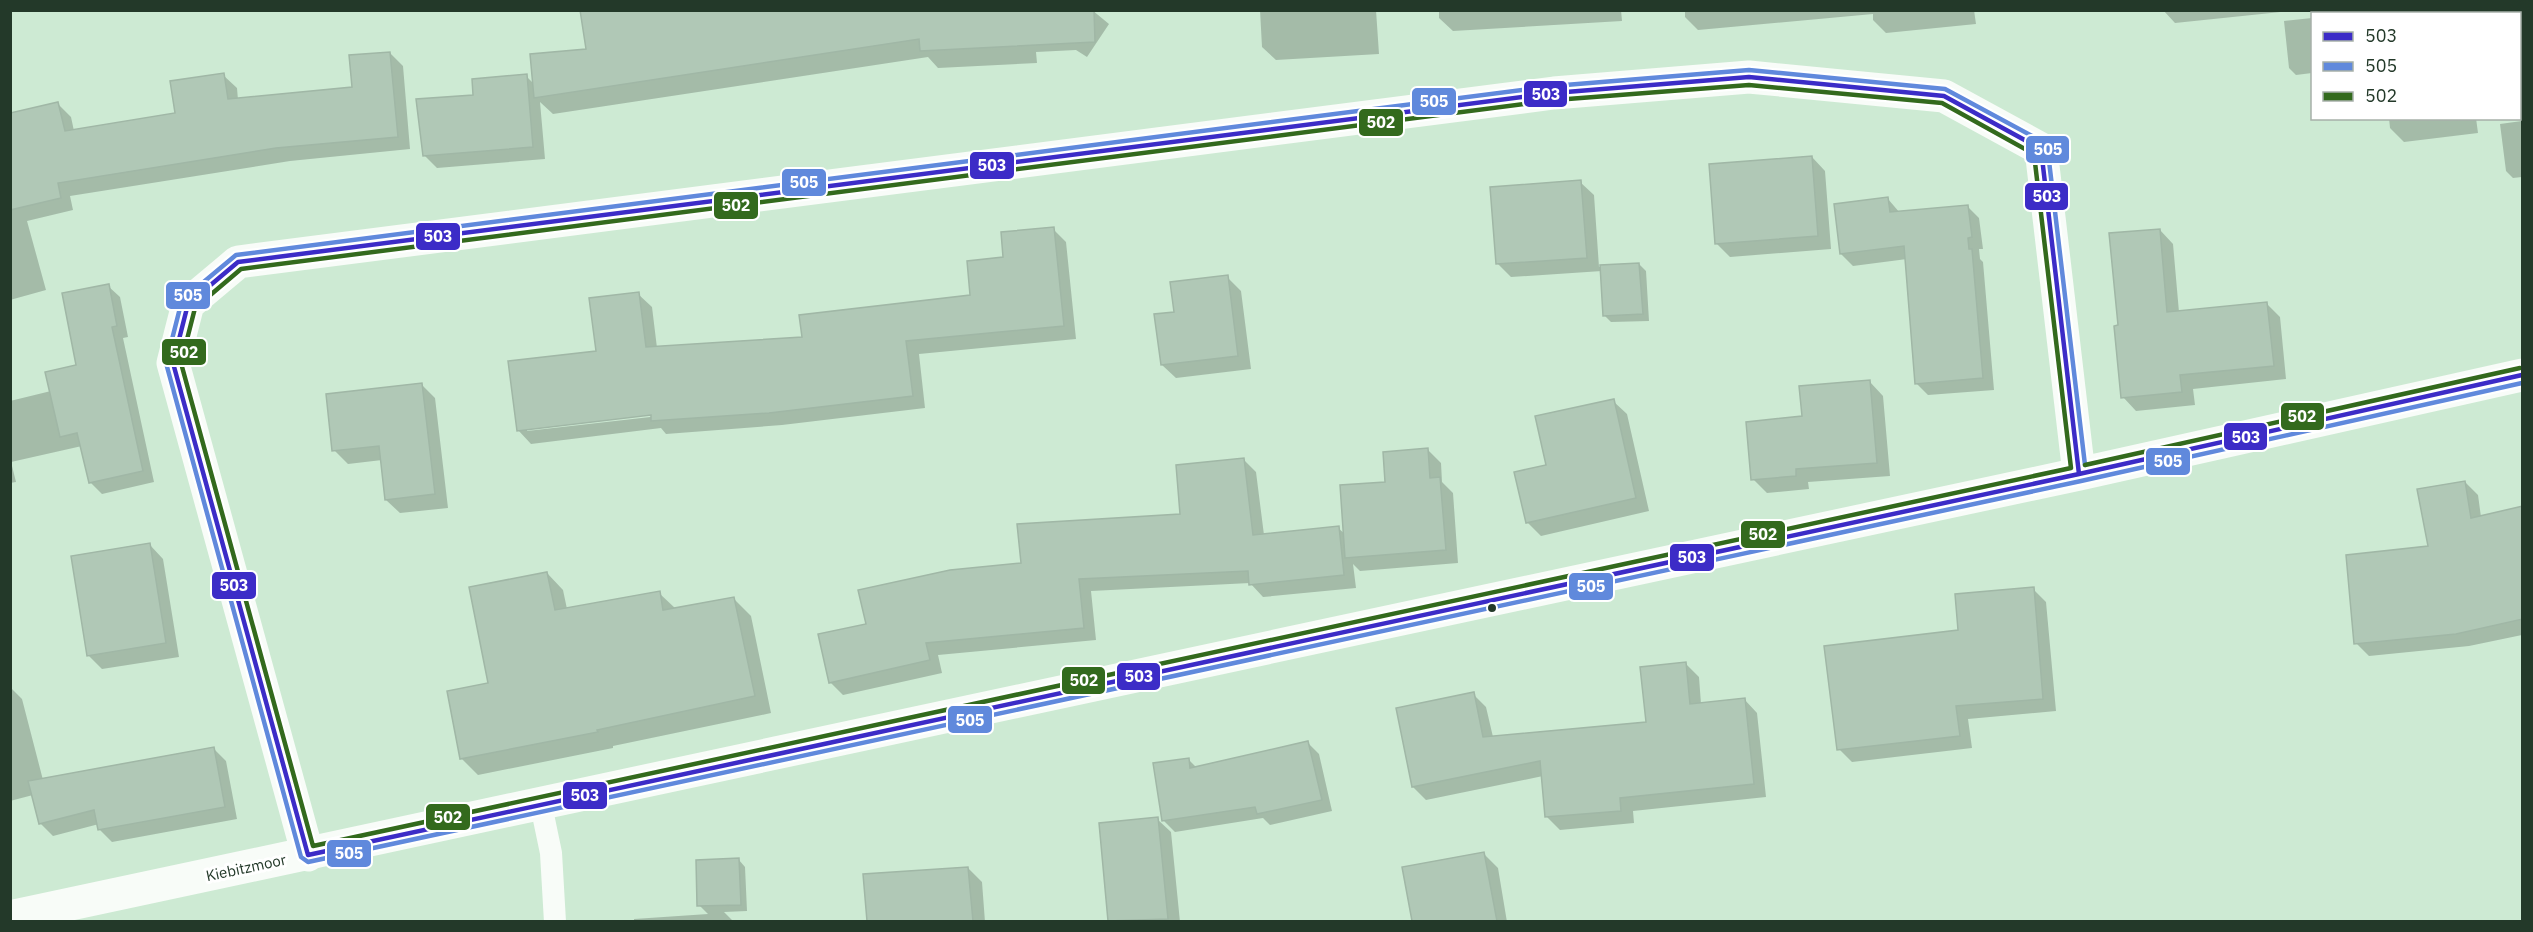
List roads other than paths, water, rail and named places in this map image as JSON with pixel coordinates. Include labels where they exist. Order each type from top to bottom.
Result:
[{"type":"street","points":[[308,855],[172,363],[188,304],[238,261],[1554,93],[1749,78],[1944,96],[2041,149],[2079,474]]},
{"type":"street","name":"Kiebitzmoor","points":[[10,917],[2079,474],[2523,375]]},
{"type":"lane","points":[[541,805],[551,853],[555,921]]}]
